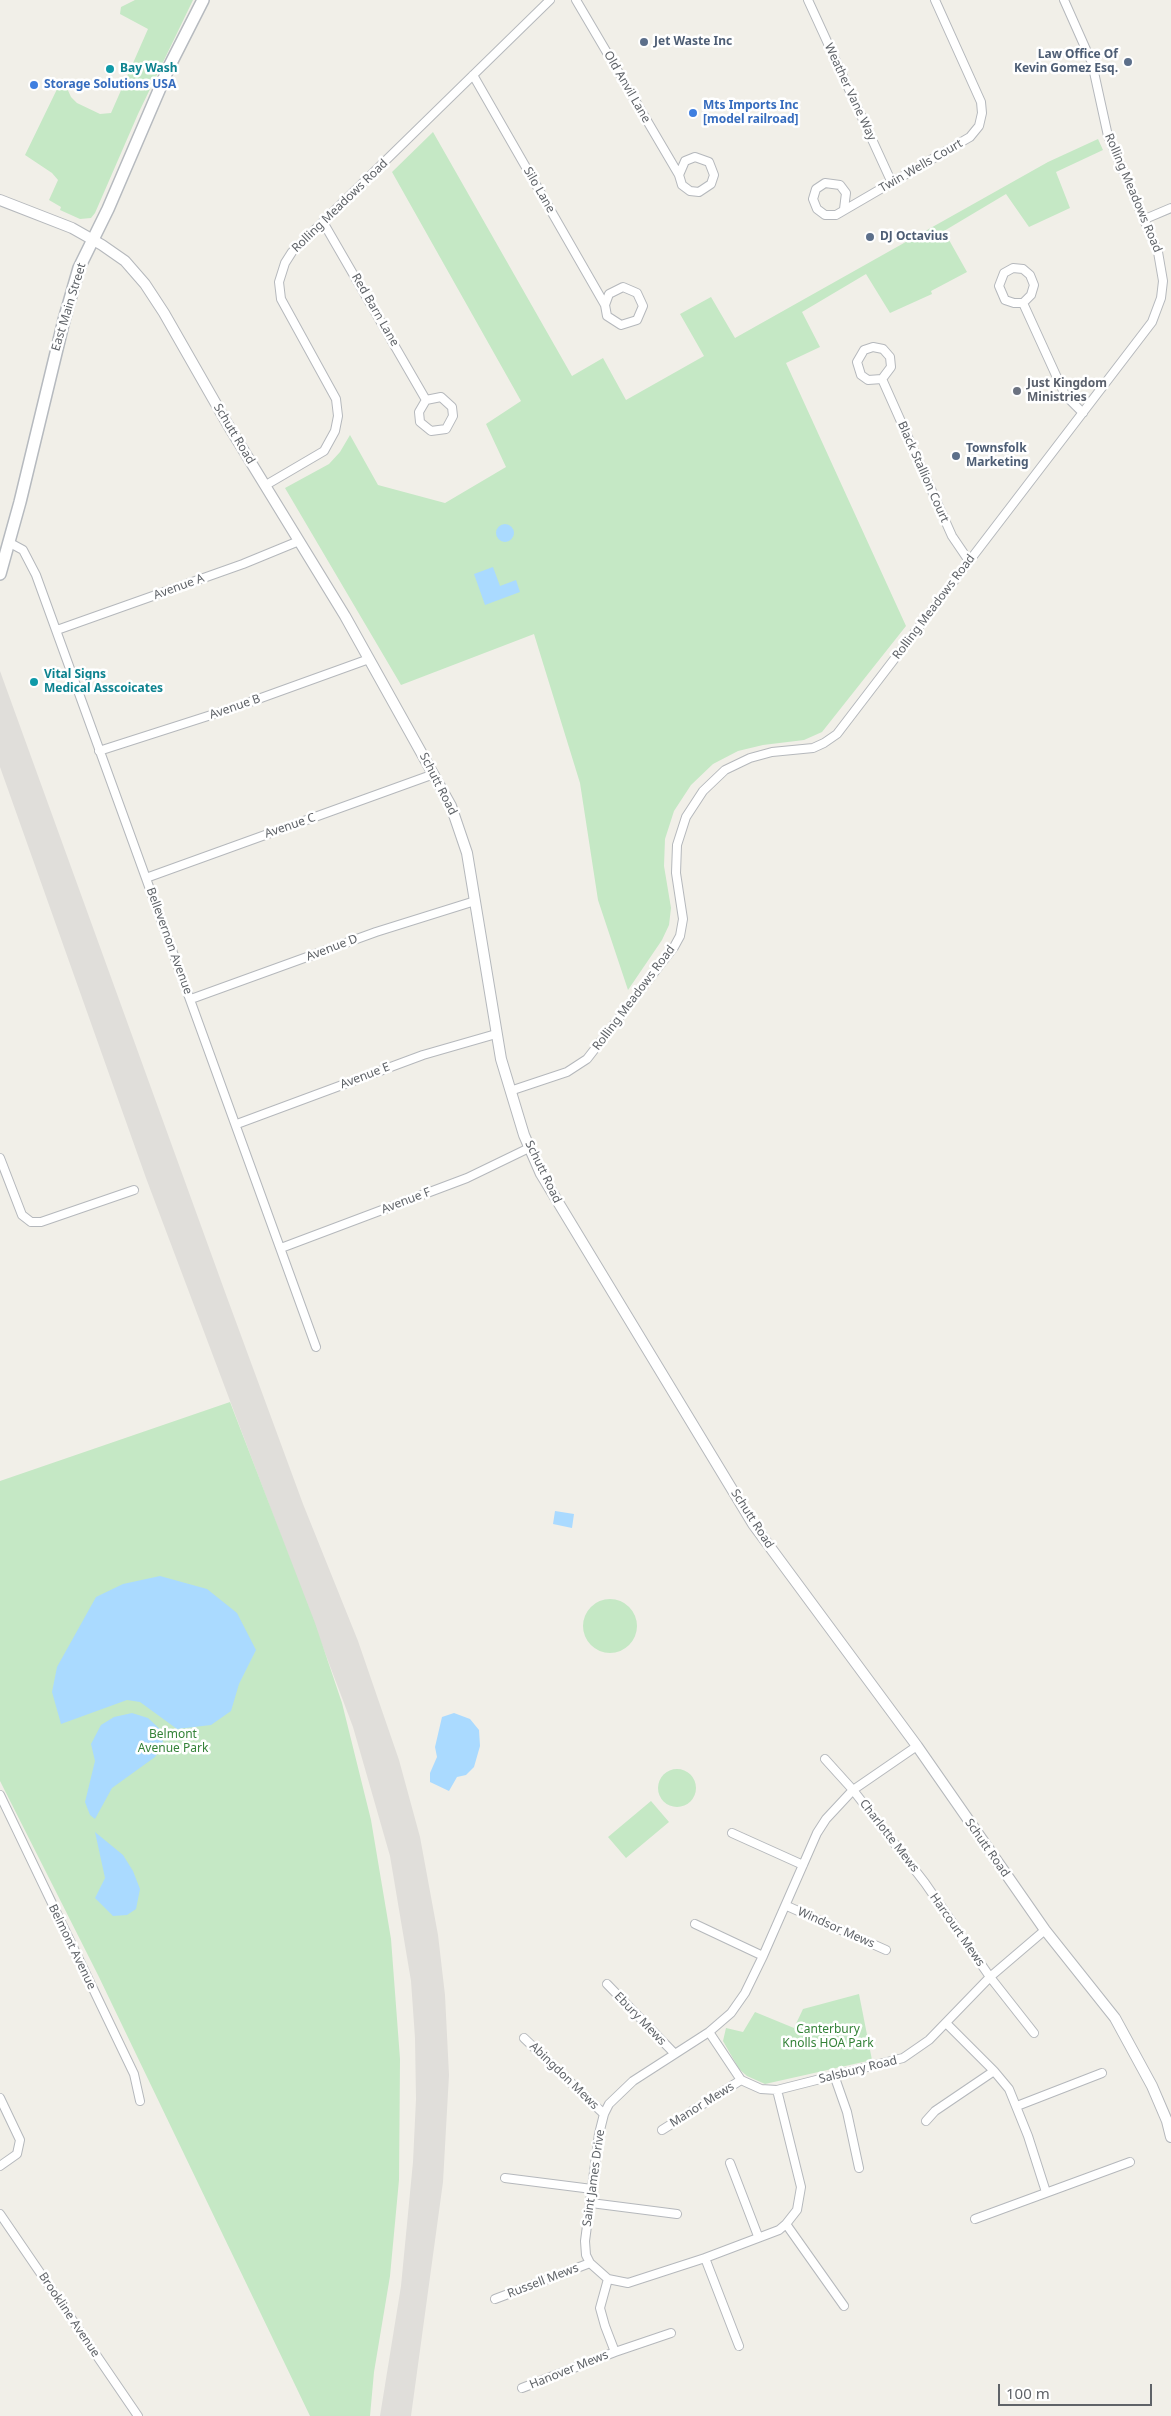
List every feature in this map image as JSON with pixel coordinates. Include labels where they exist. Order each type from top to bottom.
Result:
[{"type":"main road","name":"East Main Street","points":[[0,574],[10,543],[64,320],[79,268],[169,67],[203,0]]},
{"type":"street","name":"Rolling Meadows Road","points":[[266,485],[318,455],[332,439],[338,424],[336,399],[289,315],[280,290],[280,275],[285,262],[292,252],[550,0]]},
{"type":"street","name":"Old Anvil Lane","points":[[576,0],[678,175],[682,185],[694,192],[708,187],[714,174],[709,162],[695,157],[681,165],[678,175]]},
{"type":"street","name":"Weather Vane Way","points":[[808,0],[892,183]]},
{"type":"street","name":"Twin Wells Court","points":[[844,209],[847,199],[840,185],[825,183],[816,189],[814,204],[820,213],[836,215],[970,137],[982,119],[981,102],[935,0]]},
{"type":"street","name":"Rolling Meadows Road","points":[[510,1091],[567,1072],[587,1059],[674,947],[680,936],[684,920],[676,873],[677,845],[686,817],[703,791],[725,770],[750,758],[772,752],[813,748],[831,739],[1142,336],[1157,310],[1163,281],[1161,264],[1145,219],[1108,136],[1092,63],[1064,0]]},
{"type":"street","name":"Silo Lane","points":[[473,76],[605,305],[611,320],[621,325],[637,320],[643,306],[637,293],[623,287],[608,294],[605,305]]},
{"type":"street","name":"Schutt Road","points":[[0,200],[72,228],[93,240],[125,261],[145,284],[369,659],[451,806],[463,838],[496,1034],[510,1091],[529,1148],[541,1174],[569,1224],[635,1328],[754,1524],[917,1746],[1045,1930],[1115,2018],[1152,2086],[1167,2121],[1171,2137]]},
{"type":"street","points":[[1145,219],[1171,208]]},
{"type":"street","name":"Red Barn Lane","points":[[323,222],[426,400]]},
{"type":"street","points":[[1013,268],[1023,269],[1030,276],[1034,285],[1031,295],[1023,302],[1014,303],[1005,300],[998,286],[1004,273],[1013,268]]},
{"type":"street","points":[[1023,302],[1065,395],[1083,413]]},
{"type":"street","points":[[873,347],[883,349],[890,357],[891,367],[882,380],[868,380],[861,375],[857,362],[864,350],[873,347]]},
{"type":"street","name":"Black Stallion Court","points":[[882,380],[952,536],[969,561]]},
{"type":"street","points":[[441,398],[452,407],[452,421],[446,429],[431,431],[420,422],[419,412],[426,400],[441,398]]},
{"type":"street","name":"Avenue A","points":[[57,630],[243,564],[299,541]]},
{"type":"street","name":"Bellevernon Avenue","points":[[10,543],[23,550],[28,557],[57,630],[99,751],[237,1124],[316,1347]]},
{"type":"street","name":"Avenue B","points":[[99,751],[236,707],[369,659]]},
{"type":"street","name":"Avenue C","points":[[146,878],[434,774]]},
{"type":"street","name":"Avenue D","points":[[191,999],[376,932],[475,901]]},
{"type":"street","name":"Avenue E","points":[[237,1124],[423,1055],[496,1034]]},
{"type":"street","name":"Avenue F","points":[[281,1248],[467,1178],[529,1148]]},
{"type":"street","points":[[0,1158],[22,1215],[31,1222],[41,1222],[134,1190]]},
{"type":"street","name":"Saint James Drive","points":[[590,2263],[586,2255],[585,2241],[604,2114],[609,2104],[633,2081],[709,2032],[731,2013],[745,1992],[763,1956],[787,1906],[817,1833],[826,1819],[853,1790],[917,1746]]},
{"type":"street","name":"Charlotte Mews","points":[[825,1758],[853,1790],[925,1883]]},
{"type":"street","name":"Belmont Avenue","points":[[0,1795],[134,2074],[140,2101]]},
{"type":"street","points":[[732,1832],[804,1865]]},
{"type":"street","name":"Harcourt Mews","points":[[925,1883],[990,1977],[1034,2033]]},
{"type":"street","name":"Windsor Mews","points":[[787,1906],[886,1950]]},
{"type":"street","points":[[695,1924],[763,1956]]},
{"type":"street","name":"Salsbury Road","points":[[742,2080],[760,2089],[776,2090],[903,2058],[916,2051],[990,1977],[1045,1930]]},
{"type":"street","name":"Ebury Mews","points":[[607,1984],[674,2053]]},
{"type":"street","points":[[946,2023],[994,2070],[1009,2089],[1017,2106],[1046,2192]]},
{"type":"street","points":[[709,2032],[742,2080]]},
{"type":"street","name":"Abingdon Mews","points":[[524,2038],[604,2114]]},
{"type":"street","points":[[926,2120],[935,2111],[994,2070]]},
{"type":"street","points":[[1017,2106],[1102,2073]]},
{"type":"street","points":[[834,2076],[847,2112],[859,2168]]},
{"type":"street","name":"Manor Mews","points":[[662,2130],[742,2080]]},
{"type":"street","points":[[590,2263],[608,2279],[628,2283],[705,2258],[758,2236],[779,2230],[786,2224],[797,2210],[801,2187],[776,2090]]},
{"type":"street","points":[[0,2098],[20,2140],[20,2147],[14,2157],[0,2166]]},
{"type":"street","points":[[975,2219],[1130,2162]]},
{"type":"street","points":[[730,2163],[758,2236]]},
{"type":"street","points":[[505,2178],[592,2189]]},
{"type":"street","points":[[591,2203],[677,2214]]},
{"type":"street","name":"Brookline Avenue","points":[[0,2214],[138,2416]]},
{"type":"street","points":[[786,2224],[844,2306]]},
{"type":"street","points":[[705,2258],[738,2346]]},
{"type":"street","name":"Russell Mews","points":[[495,2299],[590,2263]]},
{"type":"street","points":[[608,2279],[600,2308],[615,2352]]},
{"type":"street","name":"Hanover Mews","points":[[522,2388],[615,2352],[672,2333]]},
{"type":"shaded area","points":[[0,671],[303,1504],[358,1641],[399,1760],[420,1837],[438,1935],[445,1995],[449,2075],[443,2182],[411,2416],[380,2416],[401,2286],[413,2162],[416,2099],[415,2038],[411,1981],[390,1856],[353,1727],[146,1178],[0,767]]},
{"type":"green space","points":[[135,0],[193,0],[138,114],[95,213],[91,218],[80,219],[60,210],[61,207],[49,200],[58,180],[52,173],[25,155],[60,83],[65,84],[71,97],[77,103],[100,114],[111,113],[148,29],[120,14],[121,7]]},
{"type":"green space","points":[[433,132],[572,376],[603,358],[626,400],[704,356],[680,314],[711,297],[735,338],[1048,162],[1098,139],[1103,150],[1056,172],[1070,208],[1029,227],[1006,194],[944,231],[967,272],[931,291],[932,294],[890,313],[866,274],[802,312],[820,347],[786,363],[906,626],[822,732],[804,740],[763,745],[738,751],[713,764],[691,785],[674,811],[665,839],[664,866],[671,908],[669,925],[662,940],[628,990],[598,900],[580,783],[534,634],[401,685],[285,488],[329,464],[340,452],[350,435],[378,485],[445,503],[506,467],[486,424],[521,401],[392,172]]},
{"type":"green space","name":"Belmont Avenue Park","points":[[230,1402],[315,1623],[342,1703],[371,1820],[391,1939],[400,2059],[399,2180],[390,2276],[374,2372],[370,2416],[310,2416],[98,1975],[0,1781],[0,1481]]},
{"type":"green space","points":[[605,1599],[615,1599],[625,1603],[633,1611],[637,1626],[633,1641],[625,1649],[615,1653],[605,1653],[595,1649],[587,1641],[583,1631],[583,1621],[587,1611],[595,1603]]},
{"type":"green space","points":[[677,1769],[691,1774],[696,1788],[691,1802],[677,1807],[663,1802],[658,1788],[663,1774]]},
{"type":"green space","points":[[651,1801],[669,1822],[626,1858],[608,1837]]},
{"type":"green space","name":"Canterbury Knolls HOA Park","points":[[859,1994],[872,2060],[765,2084],[747,2076],[739,2069],[723,2041],[726,2028],[743,2032],[755,2012],[794,2028],[803,2009]]},
{"type":"water","points":[[505,524],[511,527],[514,533],[511,539],[505,542],[499,539],[496,533],[499,527]]},
{"type":"water","points":[[493,567],[500,586],[516,580],[520,592],[485,605],[474,574]]},
{"type":"water","points":[[555,1511],[574,1514],[572,1528],[553,1524]]},
{"type":"water","points":[[160,1576],[207,1589],[237,1613],[256,1650],[239,1684],[231,1711],[211,1725],[177,1729],[140,1702],[127,1700],[61,1724],[52,1692],[57,1667],[96,1597],[123,1584]]},
{"type":"water","points":[[132,1713],[148,1718],[162,1731],[163,1745],[155,1757],[112,1788],[95,1819],[90,1815],[85,1802],[95,1761],[91,1744],[101,1725],[114,1717]]},
{"type":"water","points":[[454,1713],[470,1719],[479,1730],[480,1746],[474,1767],[466,1775],[457,1777],[449,1791],[430,1782],[430,1773],[437,1757],[435,1747],[442,1717]]},
{"type":"water","points":[[95,1832],[123,1855],[133,1871],[140,1889],[136,1909],[127,1915],[113,1916],[95,1898],[105,1878]]},
{"type":"place","name":"Jet Waste Inc","points":[[644,42]]},
{"type":"place","name":"Law Office Of Kevin Gomez Esq.","points":[[1128,62]]},
{"type":"place","name":"Bay Wash","points":[[110,69]]},
{"type":"place","name":"Storage Solutions USA","points":[[34,85]]},
{"type":"place","name":"Mts Imports Inc [model railroad]","points":[[693,113]]},
{"type":"place","name":"DJ Octavius","points":[[870,237]]},
{"type":"place","name":"Just Kingdom Ministries","points":[[1017,391]]},
{"type":"place","name":"Townsfolk Marketing","points":[[956,456]]},
{"type":"place","name":"Vital Signs Medical Asscoicates","points":[[34,682]]}]
